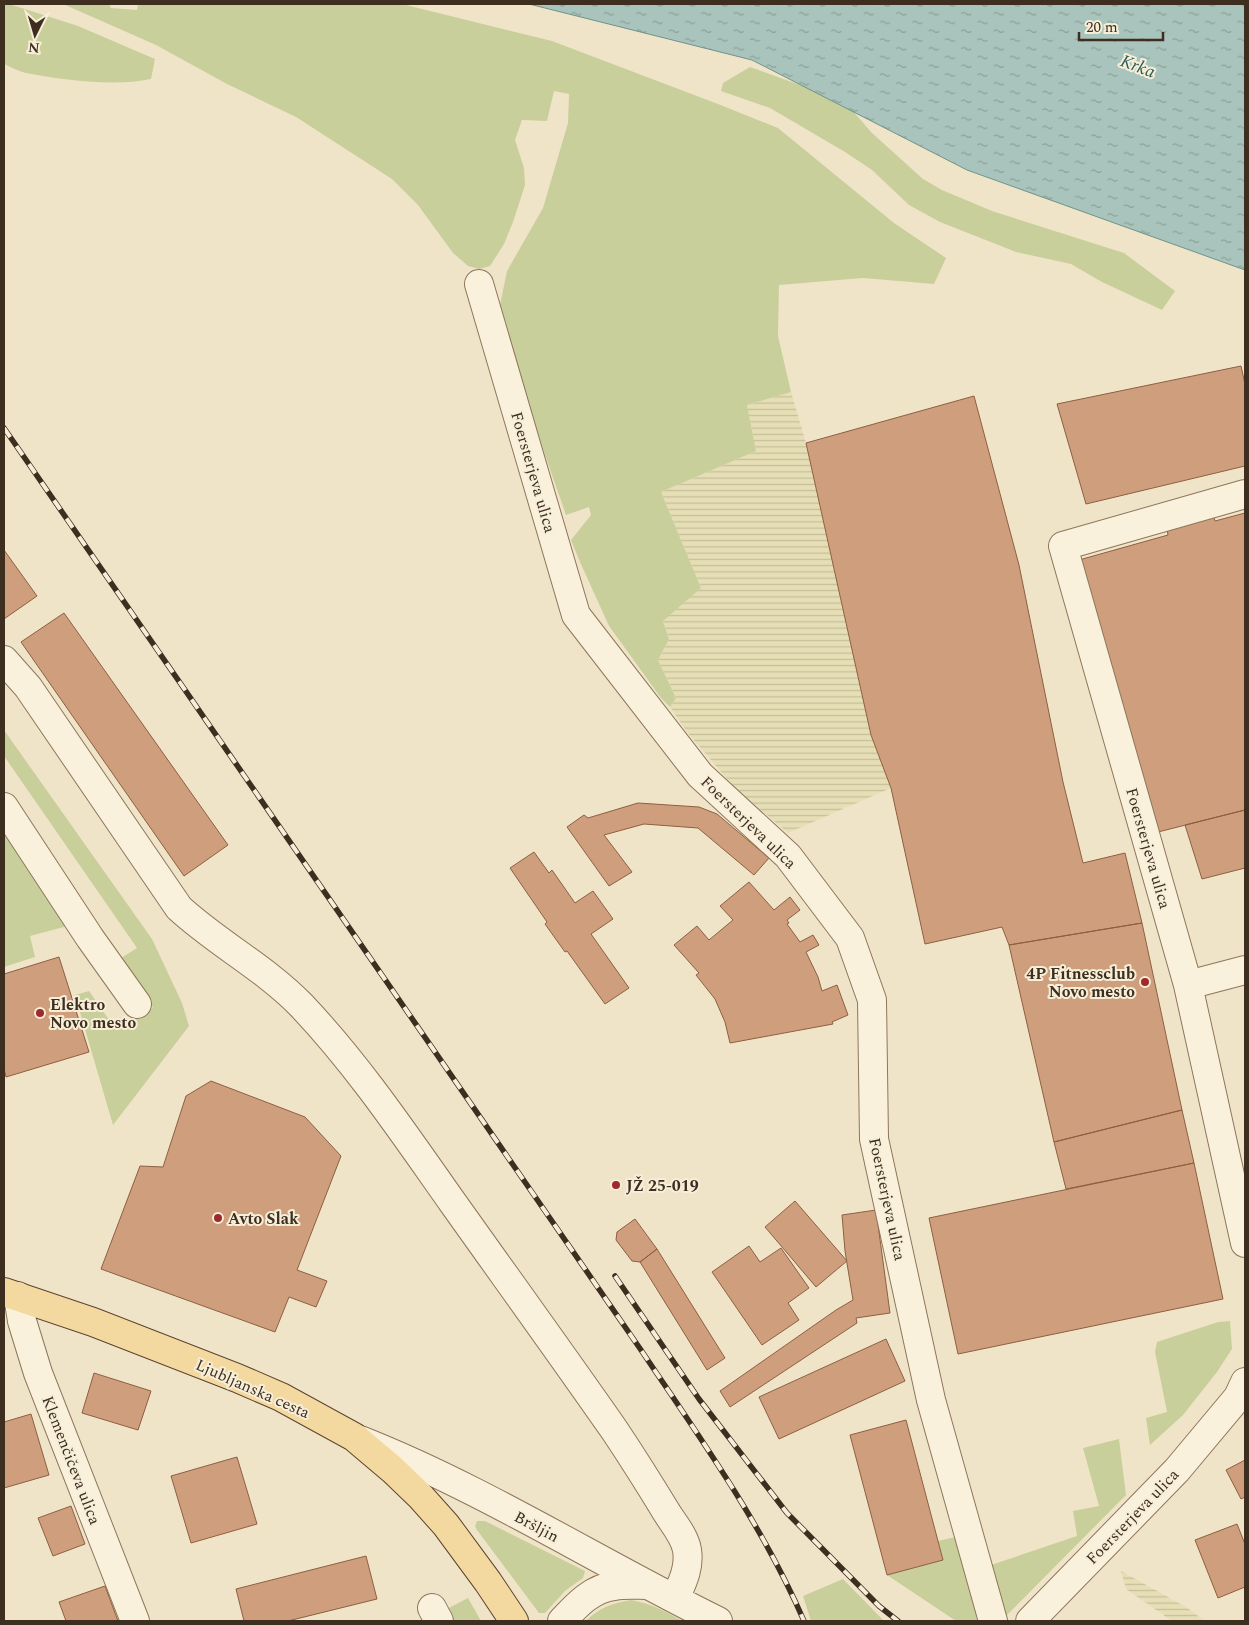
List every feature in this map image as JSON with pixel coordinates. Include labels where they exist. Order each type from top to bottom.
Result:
[{"type":"main road","name":"Ljubljanska cesta","points":[[11,1294],[93,1322],[237,1378],[281,1397],[354,1437],[393,1470],[446,1525],[514,1621]]},
{"type":"street","name":"Foersterjeva ulica","points":[[479,284],[576,615],[700,775],[788,856],[850,938],[872,1000],[874,1139],[931,1400],[993,1621]]},
{"type":"street","name":"Foersterjeva ulica","points":[[1245,494],[1064,546],[1188,984],[1245,1242]]},
{"type":"street","points":[[4,660],[28,687],[179,908],[205,931],[274,981],[300,1004],[343,1053],[409,1140],[615,1431],[680,1533],[687,1550],[687,1562],[686,1571],[676,1599]]},
{"type":"street","points":[[4,807],[77,919],[137,1004]]},
{"type":"street","points":[[1188,984],[1245,970]]},
{"type":"street","name":"Klemenčičeva ulica","points":[[11,1294],[22,1321],[38,1372],[135,1621]]},
{"type":"street","name":"Foersterjeva ulica","points":[[1030,1621],[1177,1470],[1238,1397],[1245,1382]]},
{"type":"street","name":"Bršljin","points":[[354,1437],[406,1457],[646,1585],[718,1621]]},
{"type":"street","points":[[562,1621],[583,1600],[595,1592],[612,1586],[646,1585]]},
{"type":"shaded area","points":[[791,392],[806,443],[871,735],[891,788],[788,833],[734,787],[687,732],[670,707],[676,698],[658,660],[669,639],[663,620],[701,588],[661,492],[756,451],[747,405]]},
{"type":"shaded area","points":[[1121,1571],[1186,1607],[1205,1621],[1172,1621],[1126,1589]]},
{"type":"green space","points":[[4,4],[78,26],[155,59],[151,79],[121,82],[72,80],[26,73],[4,64]]},
{"type":"green space","points":[[63,4],[109,4],[111,8],[137,10],[138,4],[402,4],[552,41],[778,128],[894,223],[946,258],[934,284],[863,278],[779,285],[778,336],[791,392],[747,405],[756,451],[661,492],[701,588],[663,621],[669,639],[658,660],[676,698],[670,707],[661,698],[609,626],[580,562],[571,540],[591,515],[589,507],[566,515],[509,341],[500,305],[507,271],[543,208],[568,123],[569,94],[554,91],[547,121],[522,120],[515,140],[524,168],[525,185],[504,244],[490,266],[479,269],[468,266],[453,253],[418,205],[392,179],[296,117],[227,84],[156,45]]},
{"type":"green space","points":[[750,67],[844,101],[872,133],[923,179],[942,190],[992,211],[1124,253],[1175,291],[1162,310],[1102,282],[1071,264],[1016,252],[940,222],[909,205],[872,170],[845,152],[770,108],[721,91],[723,83]]},
{"type":"green space","points":[[4,730],[152,939],[182,1003],[189,1026],[113,1125],[75,995],[89,991],[114,1027],[153,1008],[118,960],[137,948],[4,756]]},
{"type":"green space","points":[[4,833],[75,924],[30,936],[35,957],[4,967]]},
{"type":"green space","points":[[1230,1321],[1232,1349],[1217,1372],[1183,1415],[1150,1445],[1146,1418],[1167,1412],[1155,1352],[1157,1342],[1218,1322]]},
{"type":"green space","points":[[1119,1439],[1126,1495],[1006,1616],[988,1566],[1077,1536],[1073,1511],[1099,1506],[1083,1448]]},
{"type":"green space","points":[[477,1521],[485,1521],[585,1571],[583,1578],[565,1591],[545,1613],[539,1613],[477,1530],[475,1526]]},
{"type":"green space","points":[[960,1536],[972,1585],[977,1621],[956,1621],[887,1575],[943,1560],[938,1541]]},
{"type":"green space","points":[[843,1579],[884,1621],[811,1621],[803,1596]]},
{"type":"green space","points":[[468,1598],[481,1621],[448,1621],[443,1611]]},
{"type":"green space","points":[[631,1600],[658,1608],[682,1621],[586,1621],[606,1607]]},
{"type":"water","name":"Krka","points":[[529,4],[1245,4],[1245,270],[967,170],[752,60]]},
{"type":"building","points":[[1241,366],[1245,384],[1245,466],[1086,504],[1057,404]]},
{"type":"building","points":[[974,396],[1019,565],[1063,782],[1083,863],[1125,853],[1142,923],[1009,945],[1002,927],[925,944],[891,788],[871,735],[806,443]]},
{"type":"building","points":[[1211,508],[1215,521],[1245,513],[1245,810],[1154,833],[1079,560],[1168,535],[1166,522]]},
{"type":"building","points":[[4,550],[37,596],[4,619]]},
{"type":"building","points":[[64,613],[228,845],[184,876],[21,642]]},
{"type":"building","points":[[638,803],[699,807],[717,814],[769,858],[754,875],[698,828],[644,824],[604,835],[632,872],[609,886],[567,827],[584,815],[588,818]]},
{"type":"building","points":[[1245,810],[1245,868],[1202,879],[1185,825]]},
{"type":"building","points":[[534,852],[549,873],[552,870],[575,903],[593,891],[613,919],[591,934],[629,988],[605,1004],[545,924],[547,922],[510,868]]},
{"type":"building","points":[[749,882],[774,910],[790,897],[800,910],[787,920],[789,923],[787,924],[800,942],[813,935],[819,945],[806,952],[818,977],[822,991],[837,985],[848,1015],[832,1022],[833,1024],[730,1043],[725,1022],[715,999],[696,975],[699,973],[674,945],[697,926],[709,940],[733,920],[720,906]]},
{"type":"building","points":[[1142,923],[1182,1110],[1054,1142],[1009,945]]},
{"type":"building","name":"Elektro Novo mesto","points":[[59,957],[89,1052],[6,1077],[4,1069],[4,974]]},
{"type":"building","name":"Avto Slak","points":[[211,1081],[305,1117],[341,1156],[297,1270],[327,1281],[316,1307],[289,1297],[275,1332],[101,1269],[140,1166],[163,1167],[186,1096]]},
{"type":"building","points":[[1182,1110],[1194,1163],[1066,1189],[1054,1142]]},
{"type":"building","points":[[1194,1163],[1223,1299],[958,1354],[929,1218]]},
{"type":"building","points":[[795,1201],[847,1261],[816,1287],[765,1227]]},
{"type":"building","points":[[876,1210],[890,1313],[856,1318],[857,1323],[730,1407],[720,1391],[853,1300],[845,1251],[842,1215]]},
{"type":"building","points":[[635,1219],[657,1249],[640,1262],[632,1261],[616,1240],[617,1232]]},
{"type":"building","points":[[749,1246],[760,1262],[781,1248],[809,1288],[788,1303],[799,1320],[762,1345],[712,1272]]},
{"type":"building","points":[[657,1249],[725,1358],[707,1370],[640,1262]]},
{"type":"building","points":[[886,1339],[905,1381],[779,1439],[759,1397]]},
{"type":"building","points":[[94,1373],[151,1391],[138,1430],[82,1413]]},
{"type":"building","points":[[31,1414],[49,1475],[4,1488],[4,1422]]},
{"type":"building","points":[[906,1420],[943,1560],[887,1575],[850,1435]]},
{"type":"building","points":[[237,1457],[257,1524],[191,1543],[171,1476]]},
{"type":"building","points":[[1245,1460],[1245,1497],[1241,1499],[1226,1470]]},
{"type":"building","points":[[71,1506],[85,1544],[53,1556],[38,1518]]},
{"type":"building","points":[[1237,1524],[1245,1544],[1245,1587],[1218,1598],[1195,1540]]},
{"type":"building","points":[[366,1556],[377,1599],[288,1621],[244,1621],[236,1589]]},
{"type":"building","points":[[105,1586],[118,1621],[66,1621],[59,1602]]},
{"type":"railway","points":[[4,428],[641,1350],[750,1516],[804,1621]]},
{"type":"railway","points":[[615,1276],[699,1399],[787,1513],[879,1606],[898,1621]]},
{"type":"place","name":"4P Fitnessclub Novo mesto","points":[[1145,982]]},
{"type":"place","name":"Elektro Novo mesto","points":[[40,1013]]},
{"type":"place","name":"JŽ 25-019","points":[[616,1185]]},
{"type":"place","name":"Avto Slak","points":[[218,1218]]}]
